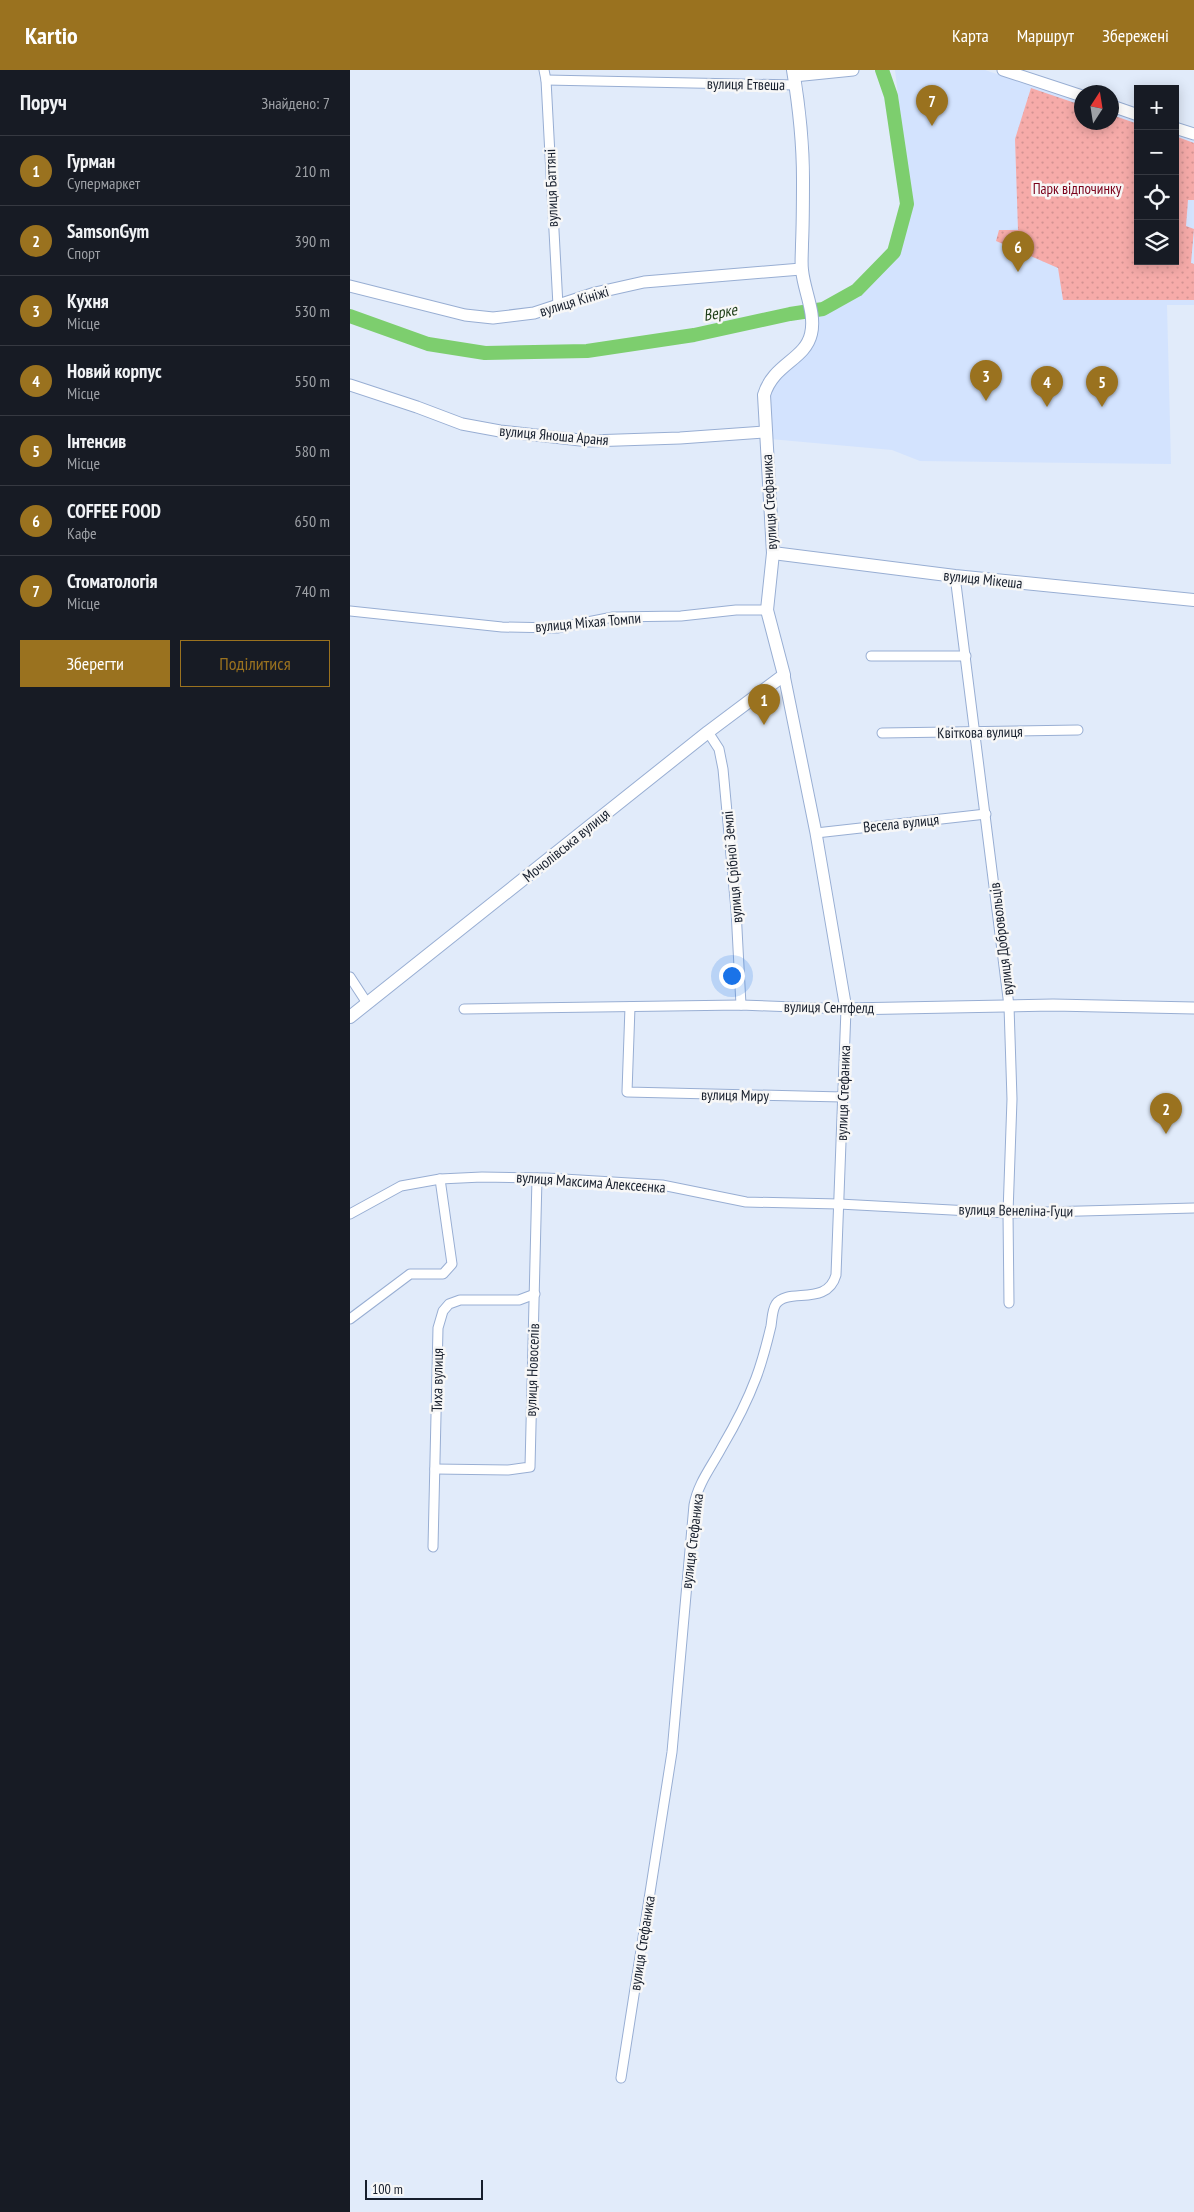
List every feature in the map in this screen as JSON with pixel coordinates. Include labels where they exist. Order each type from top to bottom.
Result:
[{"type":"main road","name":"вулиця Стефаника","points":[[784,675],[767,610],[773,554],[764,395],[767,382],[806,345],[811,334],[811,313],[801,270],[803,177],[800,125],[794,77]]},
{"type":"main road","name":"вулиця Мікеша","points":[[773,554],[955,576],[1194,600]]},
{"type":"main road","name":"Мочолівська вулиця","points":[[350,1017],[708,732],[784,675]]},
{"type":"street","name":"вулиця Баттяні","points":[[544,70],[558,306]]},
{"type":"street","points":[[794,77],[853,70]]},
{"type":"street","points":[[1003,70],[1074,93]]},
{"type":"street","name":"вулиця Етвеша","points":[[546,80],[794,77]]},
{"type":"street","points":[[1119,108],[1134,114]]},
{"type":"street","points":[[1179,129],[1194,134]]},
{"type":"street","name":"вулиця Кініжі","points":[[350,286],[465,315],[492,318],[534,313],[595,293],[644,282],[801,270]]},
{"type":"street","name":"вулиця Яноша Араня","points":[[350,385],[417,406],[462,424],[500,431],[589,441],[680,438],[765,432]]},
{"type":"street","name":"вулиця Добровольців","points":[[955,576],[1009,1006],[1012,1099],[1008,1213],[1009,1303]]},
{"type":"street","name":"вулиця Міхая Томпи","points":[[350,611],[502,627],[557,628],[613,617],[681,616],[736,610],[767,610]]},
{"type":"street","points":[[871,656],[966,656]]},
{"type":"street","name":"вулиця Стефаника","points":[[621,2078],[672,1752],[697,1488],[742,1411],[756,1377],[771,1327],[774,1306],[782,1298],[816,1294],[827,1289],[834,1282],[836,1275],[846,1009],[816,833],[784,675]]},
{"type":"street","name":"Квіткова вулиця","points":[[882,733],[1078,730]]},
{"type":"street","name":"вулиця Срібної Землі","points":[[708,732],[719,748],[724,769],[736,910],[741,1006]]},
{"type":"street","name":"Весела вулиця","points":[[816,833],[986,814]]},
{"type":"street","points":[[350,977],[367,1003]]},
{"type":"street","name":"вулиця Сентфелд","points":[[464,1008],[741,1006],[846,1009],[1009,1006],[1194,1008]]},
{"type":"street","name":"вулиця Миру","points":[[630,1007],[627,1092],[843,1097]]},
{"type":"street","name":"вулиця Максима Алексеєнка","points":[[350,1214],[401,1186],[440,1179],[482,1177],[537,1178],[662,1186],[746,1202],[839,1204]]},
{"type":"street","name":"вулиця Новоселів","points":[[435,1469],[508,1470],[530,1467],[537,1178]]},
{"type":"street","points":[[350,1320],[410,1274],[443,1274],[452,1264],[440,1179]]},
{"type":"street","name":"вулиця Венеліна-Гуци","points":[[839,1204],[1008,1213],[1194,1208]]},
{"type":"street","name":"Тиха вулиця","points":[[433,1547],[438,1328],[443,1311],[449,1304],[460,1300],[519,1300],[535,1294]]},
{"type":"shaded area","points":[[895,70],[985,70],[1074,101],[1074,130],[1119,130],[1119,115],[1134,121],[1134,265],[1179,265],[1179,136],[1194,141],[1194,305],[1167,305],[1171,464],[920,461],[892,450],[770,439],[769,396],[772,384],[811,347],[817,334],[817,316],[826,314],[861,294],[898,256],[911,207]]},
{"type":"green space","name":"Парк відпочинку","points":[[1031,88],[1074,103],[1074,130],[1119,130],[1119,117],[1134,123],[1134,265],[1179,265],[1179,137],[1194,143],[1194,200],[1188,200],[1186,226],[1194,229],[1191,263],[1194,264],[1194,300],[1063,300],[1058,268],[996,241],[999,230],[1018,230],[1015,139]]},
{"type":"waterway","name":"Верке","points":[[350,316],[428,344],[485,353],[587,351],[694,335],[790,314],[823,309],[857,290],[894,252],[907,204],[891,96],[882,70]]},
{"type":"place","name":"Стоматологія","points":[[932,126]]},
{"type":"place","name":"COFFEE FOOD","points":[[1018,272]]},
{"type":"place","name":"Кухня","points":[[986,401]]},
{"type":"place","name":"Новий корпус","points":[[1047,407]]},
{"type":"place","name":"Інтенсив","points":[[1102,407]]},
{"type":"place","name":"Гурман","points":[[764,725]]},
{"type":"place","name":"SamsonGym","points":[[1166,1134]]}]
